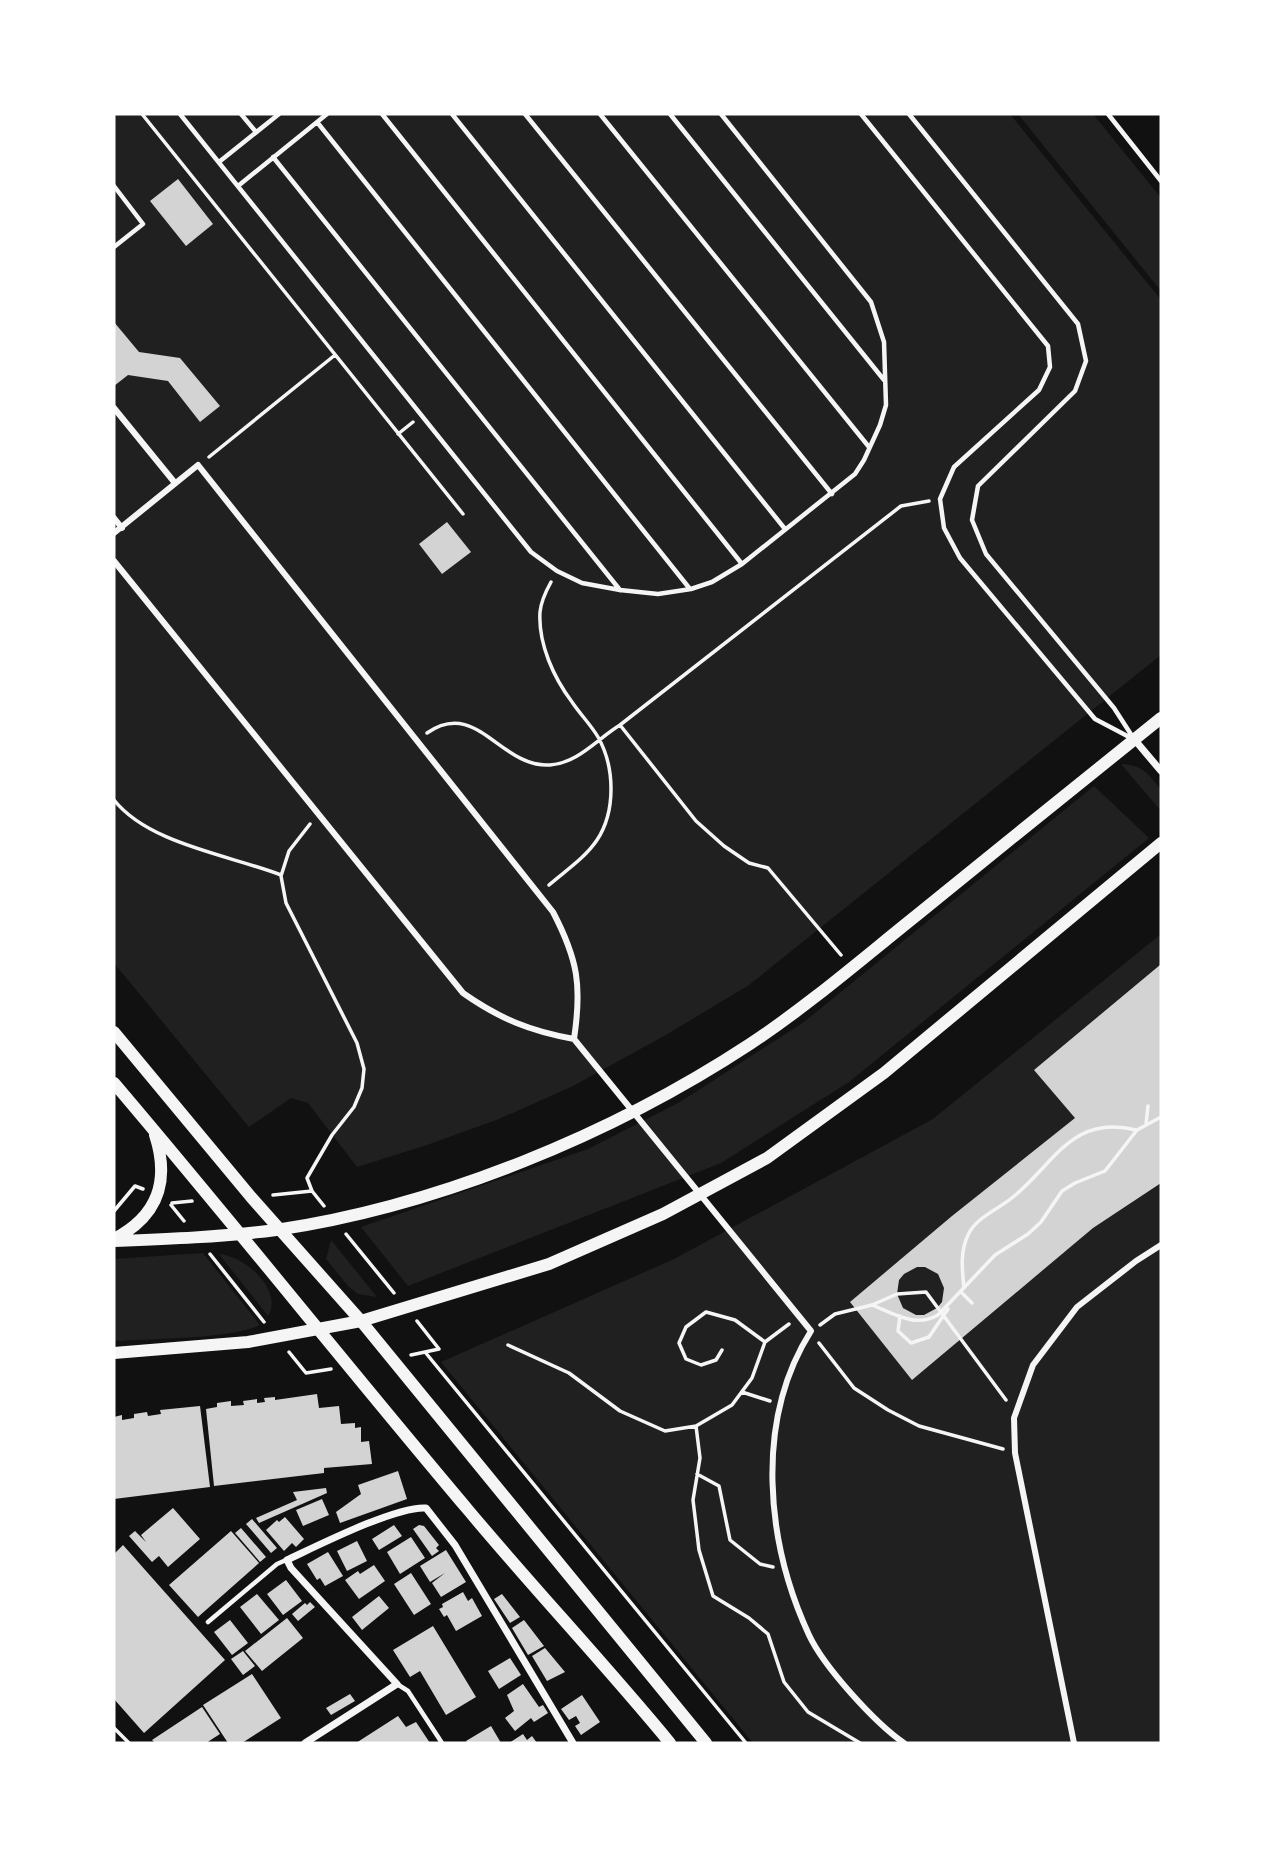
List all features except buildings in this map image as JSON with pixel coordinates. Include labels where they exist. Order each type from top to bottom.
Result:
[{"type":"main road","points":[[114,1240],[242,1234],[383,1208],[485,1175],[598,1130],[751,1043],[852,967],[1161,718]]},
{"type":"main road","points":[[114,1353],[209,1346],[361,1321],[549,1264],[663,1214],[766,1158],[884,1073],[1161,843]]},
{"type":"main road","points":[[114,1032],[279,1229],[361,1321],[706,1743]]},
{"type":"main road","points":[[114,1083],[242,1234],[317,1330],[470,1513],[593,1650],[670,1743]]},
{"type":"main road","points":[[114,1240],[140,1222],[156,1195],[163,1167],[154,1130]]},
{"type":"street","points":[[114,408],[175,483]]},
{"type":"street","points":[[114,533],[198,465],[553,912],[566,937],[576,968],[579,1004],[574,1040]]},
{"type":"street","points":[[114,518],[121,527]]},
{"type":"street","points":[[114,561],[463,993],[510,1022],[541,1034],[574,1040],[811,1331],[795,1357],[780,1404],[772,1470],[774,1525],[785,1569],[810,1637],[848,1691],[904,1743]]},
{"type":"street","points":[[1134,739],[1161,771]]},
{"type":"street","points":[[1074,1743],[1015,1453],[1014,1418],[1033,1365],[1077,1307],[1161,1244]]},
{"type":"street","points":[[305,1743],[397,1684],[300,1578],[287,1560],[359,1527],[415,1507],[426,1508],[455,1545],[573,1743]]},
{"type":"lane","points":[[180,114],[530,552],[557,571],[582,583],[658,594],[691,589],[712,582],[742,564],[832,494],[855,474],[864,460],[886,405],[884,342],[871,302],[721,114]]},
{"type":"lane","points":[[240,114],[256,132]]},
{"type":"lane","points":[[219,162],[279,114]]},
{"type":"lane","points":[[238,186],[327,114]]},
{"type":"lane","points":[[382,114],[742,564]]},
{"type":"lane","points":[[452,114],[785,528]]},
{"type":"lane","points":[[525,114],[832,494]]},
{"type":"lane","points":[[600,114],[869,447]]},
{"type":"lane","points":[[670,114],[885,382]]},
{"type":"lane","points":[[861,114],[1048,346],[1050,367],[1039,390],[954,467],[940,499],[944,527],[960,558],[1095,719],[1134,739]]},
{"type":"lane","points":[[909,114],[1078,324],[1086,361],[1075,391],[978,486],[972,520],[986,554],[1114,708],[1134,739]]},
{"type":"lane","points":[[1108,114],[1161,181]]},
{"type":"lane","points":[[317,122],[691,589]]},
{"type":"lane","points":[[273,157],[620,590]]},
{"type":"lane","points":[[114,186],[143,224],[114,247]]},
{"type":"lane","points":[[208,1622],[277,1564],[287,1560]]},
{"type":"lane","points":[[397,1684],[408,1691],[442,1743]]},
{"type":"path","points":[[142,114],[463,514]]},
{"type":"path","points":[[198,465],[335,355]]},
{"type":"path","points":[[416,740],[439,725],[454,722],[472,726],[513,755],[531,763],[549,765],[570,761],[901,506],[940,499]]},
{"type":"path","points":[[540,893],[582,857],[597,840],[608,814],[611,792],[609,770],[598,738],[553,671],[543,642],[540,612],[545,594],[557,571]]},
{"type":"path","points":[[620,725],[696,821],[724,846],[749,863],[768,869],[852,967]]},
{"type":"path","points":[[114,800],[125,814],[163,836],[281,876]]},
{"type":"path","points":[[312,1191],[307,1178],[332,1135],[355,1107],[362,1088],[364,1069],[357,1043],[286,903],[281,876],[289,850],[318,816]]},
{"type":"path","points":[[1146,1124],[1148,1106]]},
{"type":"path","points":[[900,1316],[898,1331],[911,1343],[929,1337],[962,1289],[995,1255],[1028,1234],[1041,1222],[1062,1191],[1105,1171],[1137,1130],[1161,1117]]},
{"type":"path","points":[[972,1303],[962,1289],[961,1257],[968,1232],[985,1216],[1012,1198],[1077,1135],[1101,1126],[1122,1126],[1137,1130]]},
{"type":"path","points":[[114,1211],[135,1186],[156,1195]]},
{"type":"path","points":[[1014,1418],[1003,1394],[926,1292],[897,1294],[872,1305],[835,1314],[811,1331],[854,1388],[888,1410],[919,1426],[1015,1453]]},
{"type":"path","points":[[872,1305],[914,1321],[928,1321],[950,1304]]},
{"type":"path","points":[[722,1350],[716,1360],[701,1365],[686,1359],[680,1343],[686,1327],[706,1312],[735,1320],[765,1342]]},
{"type":"path","points":[[508,1345],[569,1373],[620,1411],[664,1431],[696,1426],[732,1405],[752,1378],[765,1342],[799,1317]]},
{"type":"path","points":[[425,1352],[746,1743]]},
{"type":"path","points":[[742,1392],[780,1404]]},
{"type":"path","points":[[696,1426],[700,1458],[693,1500],[699,1550],[713,1596],[749,1618],[768,1634],[783,1682],[808,1712],[860,1743]]},
{"type":"path","points":[[697,1475],[719,1486],[730,1540],[760,1564],[785,1569]]},
{"type":"path","points":[[114,1728],[129,1743]]},
{"type":"shaded area","points":[[114,114],[1010,114],[1161,300],[1161,655],[749,985],[573,1086],[499,1119],[357,1167],[308,1103],[291,1098],[249,1127],[114,963]]},
{"type":"shaded area","points":[[1018,114],[1093,114],[1161,198],[1161,291]]},
{"type":"shaded area","points":[[1121,764],[1140,768],[1152,779],[1161,790],[1161,811]]},
{"type":"shaded area","points":[[1094,786],[1149,838],[849,1082],[721,1163],[408,1286],[361,1227],[588,1149],[680,1102],[804,1022]]},
{"type":"shaded area","points":[[1161,934],[1161,1743],[753,1743],[441,1362],[674,1259],[933,1119]]},
{"type":"shaded area","points":[[331,1240],[377,1297],[358,1294],[326,1259]]},
{"type":"shaded area","points":[[203,1253],[260,1325],[210,1336],[114,1341],[114,1259]]},
{"type":"shaded area","points":[[219,1254],[250,1267],[259,1276],[271,1295],[272,1306],[268,1316]]}]
